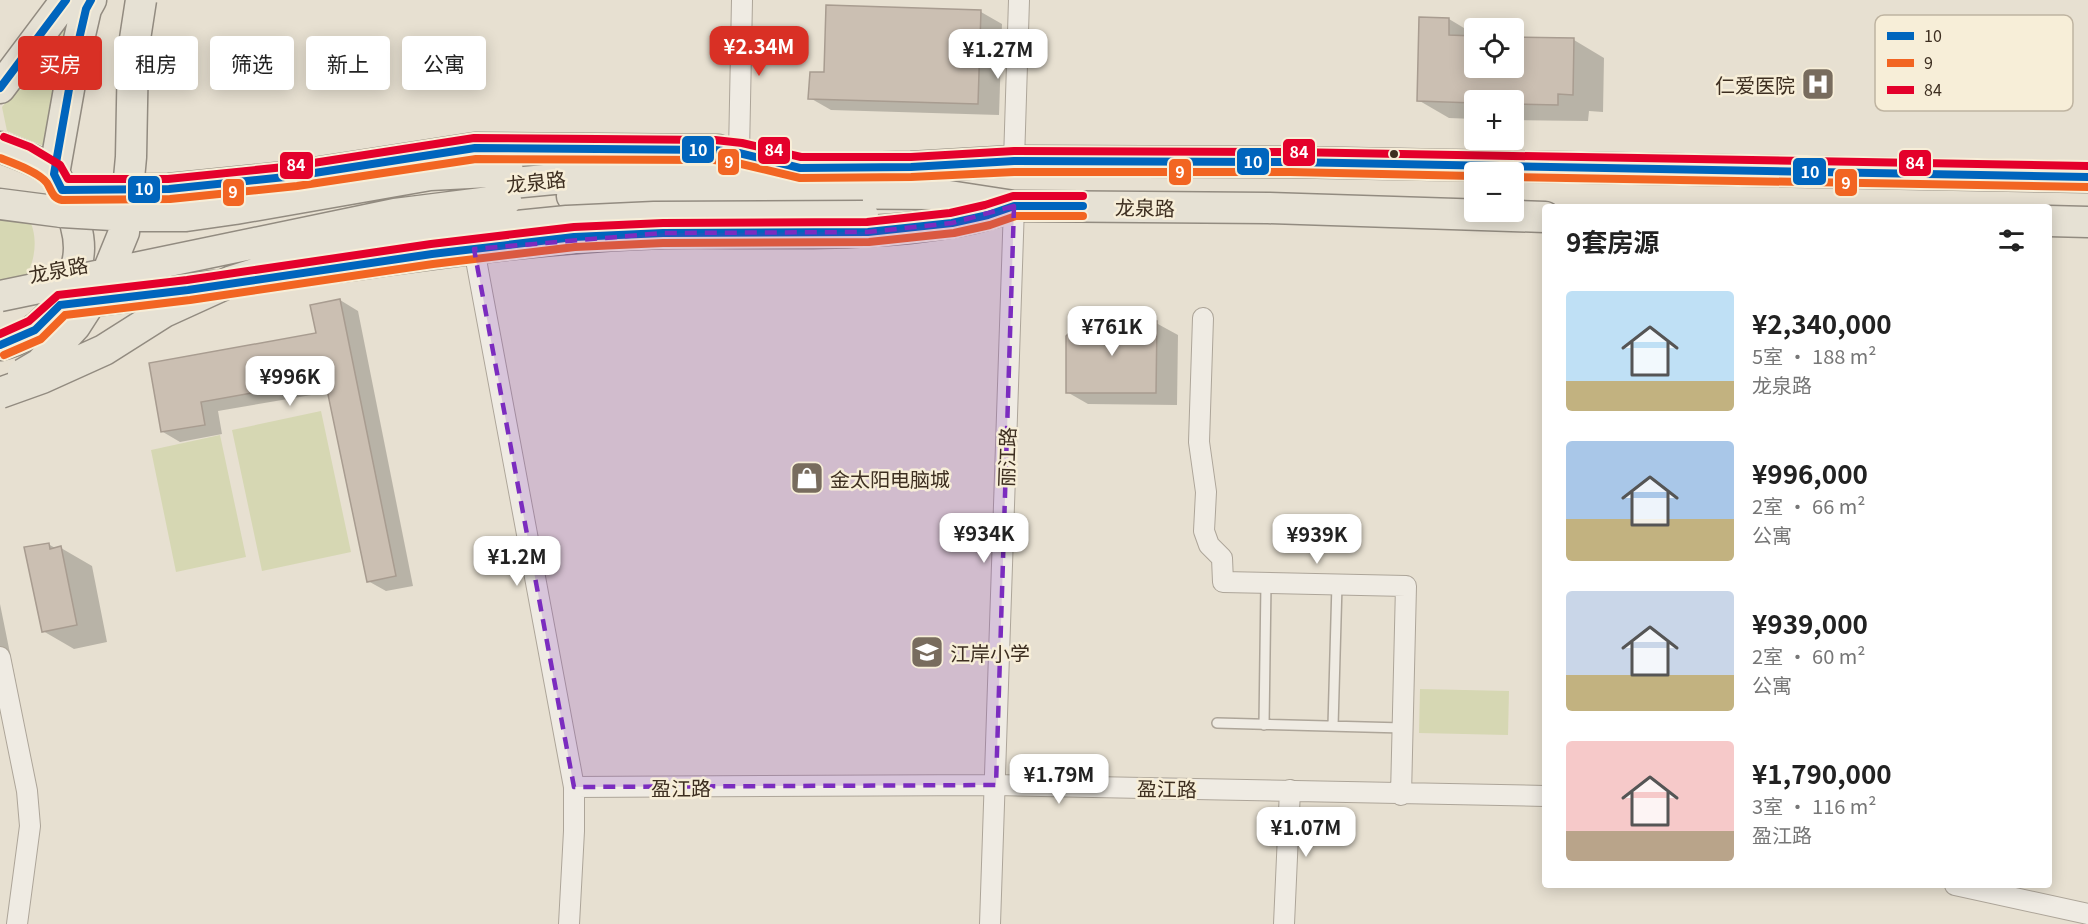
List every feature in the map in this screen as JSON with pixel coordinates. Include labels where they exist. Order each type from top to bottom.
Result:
[{"type":"main road","points":[[0,56],[47,0]]},
{"type":"main road","points":[[0,88],[66,0]]},
{"type":"main road","points":[[58,182],[74,61],[86,9],[91,0]]},
{"type":"main road","points":[[0,388],[40,363],[75,326],[104,281],[124,232],[131,157],[133,52],[141,0]]},
{"type":"main road","points":[[0,147],[25,156],[58,182],[75,218],[79,248],[74,278],[60,305],[35,330],[0,345]]},
{"type":"main road","points":[[58,182],[169,189],[283,177],[475,148],[715,150],[739,153],[800,168]]},
{"type":"main road","points":[[0,204],[73,213],[186,216],[430,175],[506,185],[550,168],[627,172],[911,167],[1014,161],[1290,162],[2088,177]]},
{"type":"main road","name":"龙泉路","points":[[0,296],[395,214],[506,185]]},
{"type":"main road","name":"龙泉路","points":[[0,280],[392,199],[506,185],[666,192],[936,194],[1014,206],[1268,208],[1542,217]]},
{"type":"main road","points":[[60,305],[188,290],[574,237],[641,234],[868,232],[952,223],[988,215],[1014,206]]},
{"type":"main road","points":[[0,393],[42,378],[104,350],[164,312],[232,281],[277,267],[410,240],[567,221],[654,217],[862,216],[1014,206]]},
{"type":"main road","points":[[2052,222],[2088,222]]},
{"type":"street","points":[[739,153],[742,0]]},
{"type":"street","points":[[1014,161],[1019,0]]},
{"type":"street","name":"丽江路","points":[[990,924],[1014,206]]},
{"type":"street","points":[[474,249],[574,788],[569,924]]},
{"type":"street","points":[[1203,318],[1200,442],[1206,492],[1204,531],[1209,545],[1222,558],[1223,582],[1406,586],[1401,795]]},
{"type":"street","points":[[0,657],[27,791],[30,826],[17,924]]},
{"type":"street","name":"盈江路","points":[[574,788],[996,785],[1290,790],[1401,795],[1542,796]]},
{"type":"street","points":[[1284,924],[1290,790]]},
{"type":"street","points":[[1968,888],[2088,914]]},
{"type":"lane","points":[[1264,725],[1266,583]]},
{"type":"lane","points":[[1333,726],[1336,584]]},
{"type":"lane","points":[[1217,723],[1402,728]]},
{"type":"highlighted area","points":[[1014,206],[996,785],[574,787],[474,249],[663,233],[868,232],[952,223]]},
{"type":"green space","points":[[70,22],[67,36],[59,36]]},
{"type":"green space","points":[[18,87],[18,90],[56,90],[44,146],[7,131],[2,107]]},
{"type":"green space","points":[[0,192],[28,218],[35,241],[33,258],[27,274],[0,297]]},
{"type":"green space","points":[[321,411],[351,552],[262,571],[232,430]]},
{"type":"green space","points":[[220,435],[246,557],[176,572],[151,450]]},
{"type":"green space","points":[[1420,689],[1509,691],[1508,735],[1419,733]]},
{"type":"building","points":[[826,5],[981,10],[978,104],[808,99],[810,72],[824,72]]},
{"type":"building","points":[[1419,17],[1449,18],[1449,35],[1464,36],[1464,78],[1524,78],[1524,37],[1574,38],[1573,95],[1558,94],[1558,105],[1524,104],[1524,90],[1464,90],[1464,103],[1417,101]]},
{"type":"building","points":[[340,299],[396,576],[367,582],[325,380],[201,402],[205,425],[161,432],[149,363],[316,333],[310,305]]},
{"type":"building","points":[[1082,320],[1157,321],[1156,393],[1066,393],[1066,336]]},
{"type":"building","points":[[49,543],[50,549],[61,546],[77,625],[42,632],[24,547]]},
{"type":"transit line","name":"10","points":[[0,88],[66,0]]},
{"type":"transit line","name":"10","points":[[91,0],[86,9],[74,61],[54,174],[62,190],[169,189],[295,176],[475,148],[715,150],[739,153],[800,168],[911,167],[1014,161],[1290,162],[2088,177]]},
{"type":"transit line","name":"84","points":[[4,137],[30,147],[60,165],[68,179],[168,179],[294,166],[474,138],[715,140],[742,143],[801,157],[911,157],[1014,151],[1290,152],[2088,166]]},
{"type":"transit line","name":"9","points":[[0,158],[38,175],[47,183],[54,196],[62,200],[170,199],[297,186],[476,159],[714,160],[800,178],[911,177],[1014,172],[1290,172],[1464,176]]},
{"type":"transit line","name":"9","points":[[1524,177],[2088,187]]},
{"type":"transit line","name":"84","points":[[0,334],[29,321],[58,295],[187,280],[431,244],[574,227],[663,223],[867,222],[950,213],[1013,196],[1083,196]]},
{"type":"transit line","name":"10","points":[[0,345],[35,330],[60,305],[188,290],[432,254],[574,237],[663,233],[868,232],[952,223],[988,215],[1014,206],[1083,206]]},
{"type":"transit line","name":"9","points":[[4,355],[41,339],[65,315],[190,300],[433,264],[575,247],[663,243],[869,242],[954,233],[990,225],[1016,216],[1083,216]]},
{"type":"place","name":"仁爱医院","points":[[1818,84]]},
{"type":"place","name":"金太阳电脑城","points":[[807,478]]},
{"type":"place","name":"江岸小学","points":[[927,652]]}]
